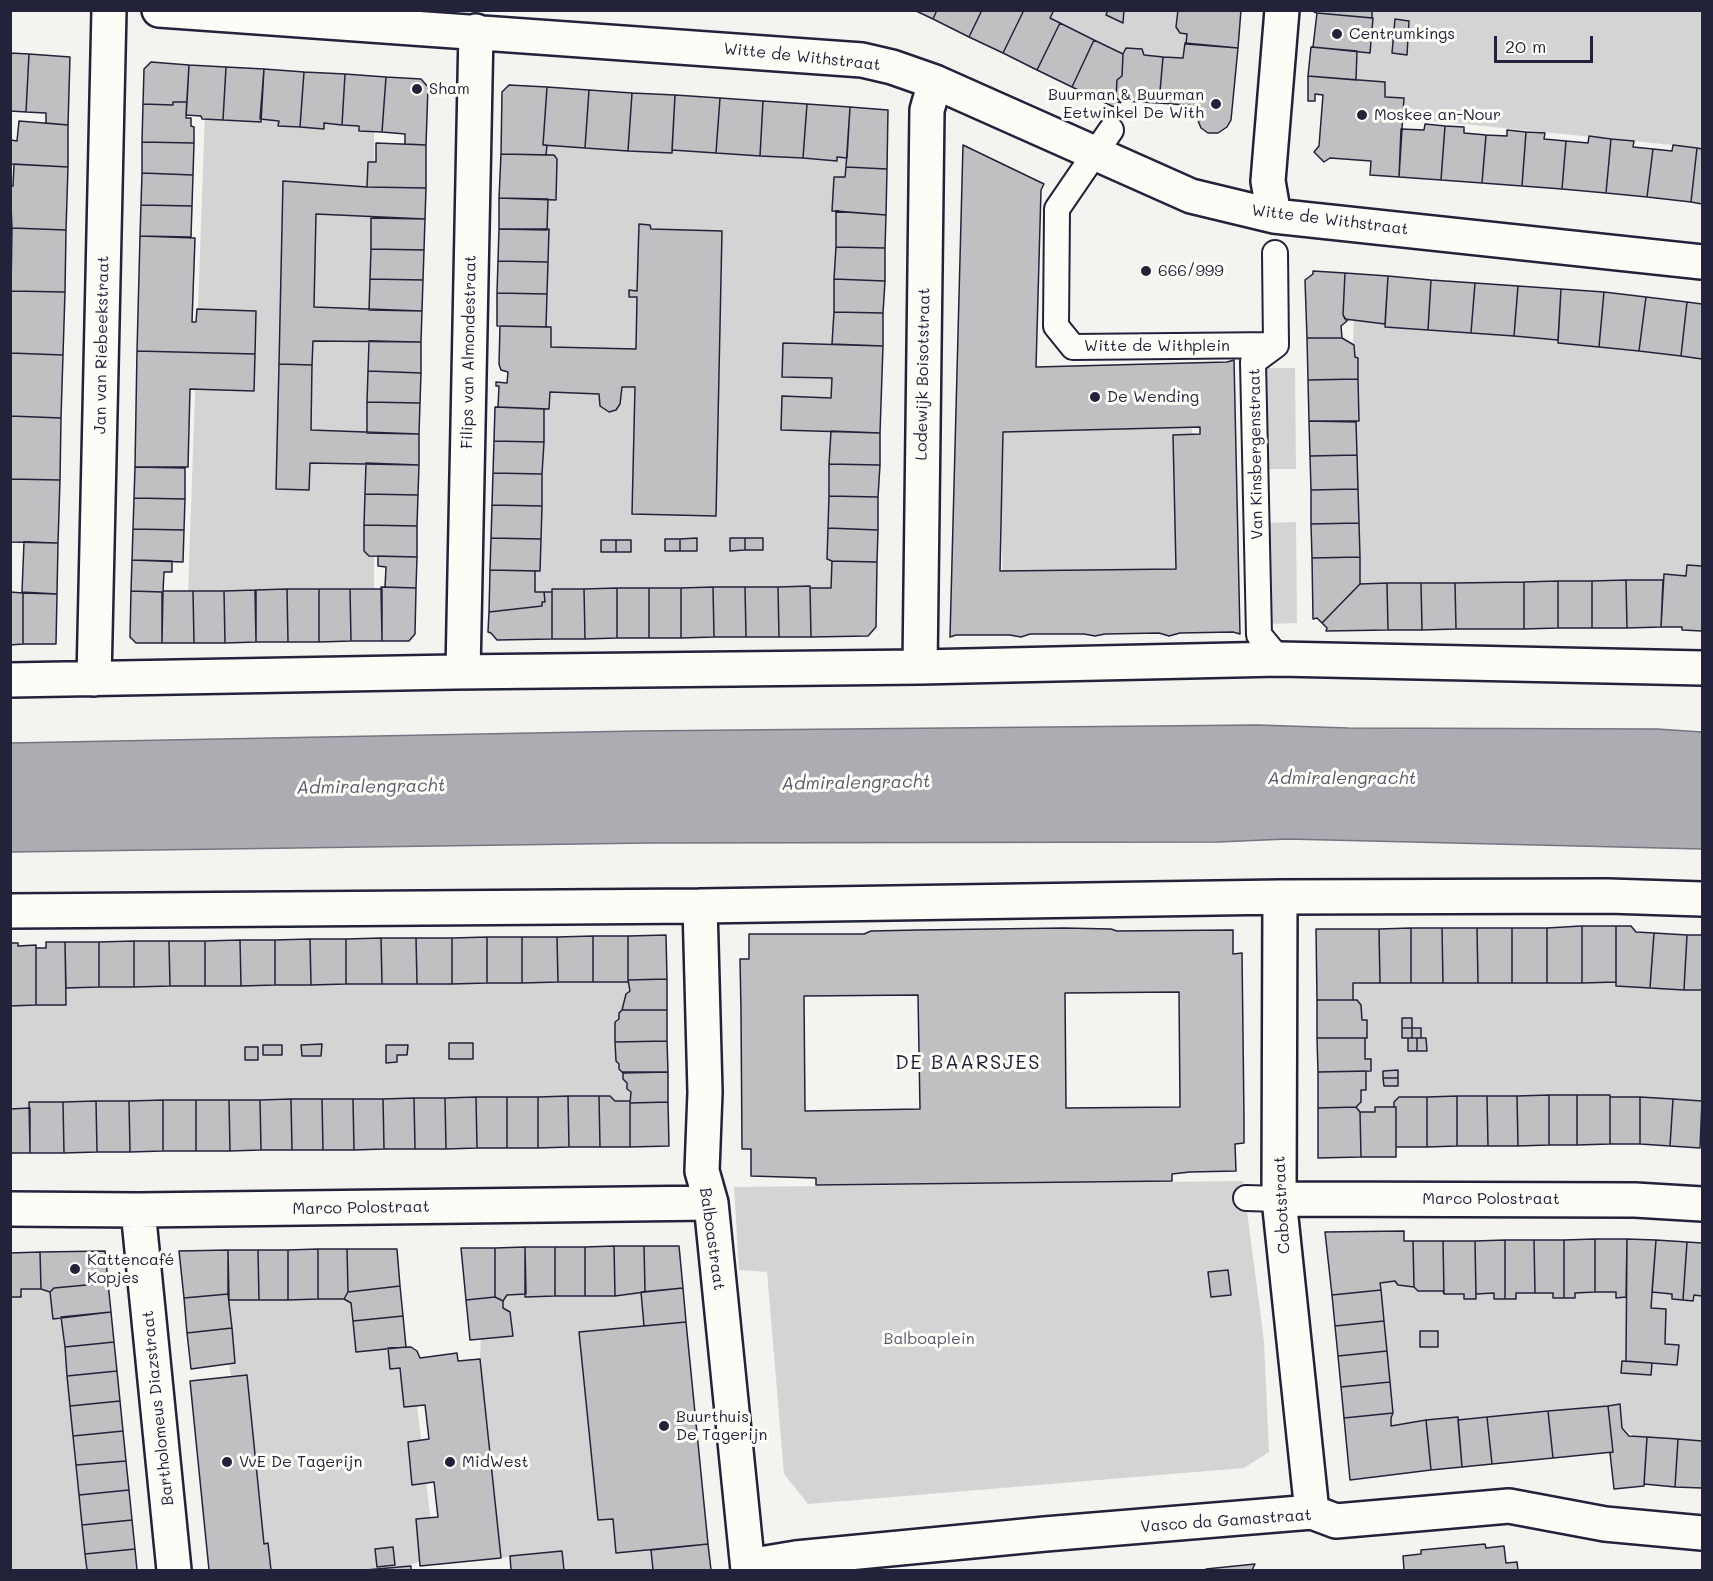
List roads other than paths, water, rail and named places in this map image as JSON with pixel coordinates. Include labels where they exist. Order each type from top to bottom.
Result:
[{"type":"street","name":"Jan van Riebeekstraat","points":[[94,679],[109,10]]},
{"type":"street","name":"Witte de Withstraat","points":[[159,10],[862,60],[892,67],[935,82],[1191,196],[1274,216],[1702,262]]},
{"type":"street","points":[[1274,216],[1268,181],[1282,10]]},
{"type":"street","name":"Filips van Almondestraat","points":[[463,672],[476,31]]},
{"type":"street","name":"Lodewijk Boisotstraat","points":[[920,667],[927,110],[935,82]]},
{"type":"street","name":"Witte de Withplein","points":[[1095,152],[1057,209],[1056,326],[1073,347],[1276,345]]},
{"type":"street","points":[[1275,253],[1276,345]]},
{"type":"street","name":"Van Kinsbergenstraat","points":[[1276,345],[1252,362],[1259,635],[1279,659]]},
{"type":"street","points":[[10,680],[920,667],[1279,659],[1702,668]]},
{"type":"street","points":[[10,911],[700,906],[1280,897],[1608,896],[1702,899]]},
{"type":"street","name":"Cabotstraat","points":[[1280,897],[1279,1199],[1312,1512]]},
{"type":"street","name":"Balboastraat","points":[[700,906],[705,1092],[702,1171],[711,1203],[748,1568]]},
{"type":"street","points":[[1246,1198],[1279,1199]]},
{"type":"street","name":"Marco Polostraat","points":[[1279,1199],[1635,1200],[1702,1204]]},
{"type":"street","name":"Marco Polostraat","points":[[10,1209],[138,1210],[711,1203]]},
{"type":"street","name":"Bartholomeus Diazstraat","points":[[138,1210],[174,1570]]},
{"type":"street","name":"Vasco da Gamastraat","points":[[748,1568],[796,1558],[1033,1535],[1312,1512],[1336,1521],[1509,1506],[1605,1524],[1702,1533]]},
{"type":"water","name":"Admiralengracht","points":[[1257,725],[1348,728],[1657,729],[1702,732],[1702,849],[1287,839],[1218,842],[649,843],[11,852],[11,743],[637,731]]},
{"type":"place","name":"Centrumkings","points":[[1337,34]]},
{"type":"place","name":"Sham","points":[[417,89]]},
{"type":"place","name":"Buurman & Buurman Eetwinkel De With","points":[[1216,104]]},
{"type":"place","name":"Moskee an-Nour","points":[[1362,115]]},
{"type":"place","name":"666/999","points":[[1146,271]]},
{"type":"place","name":"De Wending","points":[[1095,397]]},
{"type":"place","name":"Kattencafé Kopjes","points":[[75,1269]]},
{"type":"place","name":"Buurthuis De Tagerijn","points":[[664,1426]]},
{"type":"place","name":"VvE De Tagerijn","points":[[227,1462]]},
{"type":"place","name":"MidWest","points":[[450,1462]]},
{"type":"district","name":"DE BAARSJES","points":[[968,1063]]},
{"type":"park label","name":"Balboaplein","points":[[929,1339]]}]
